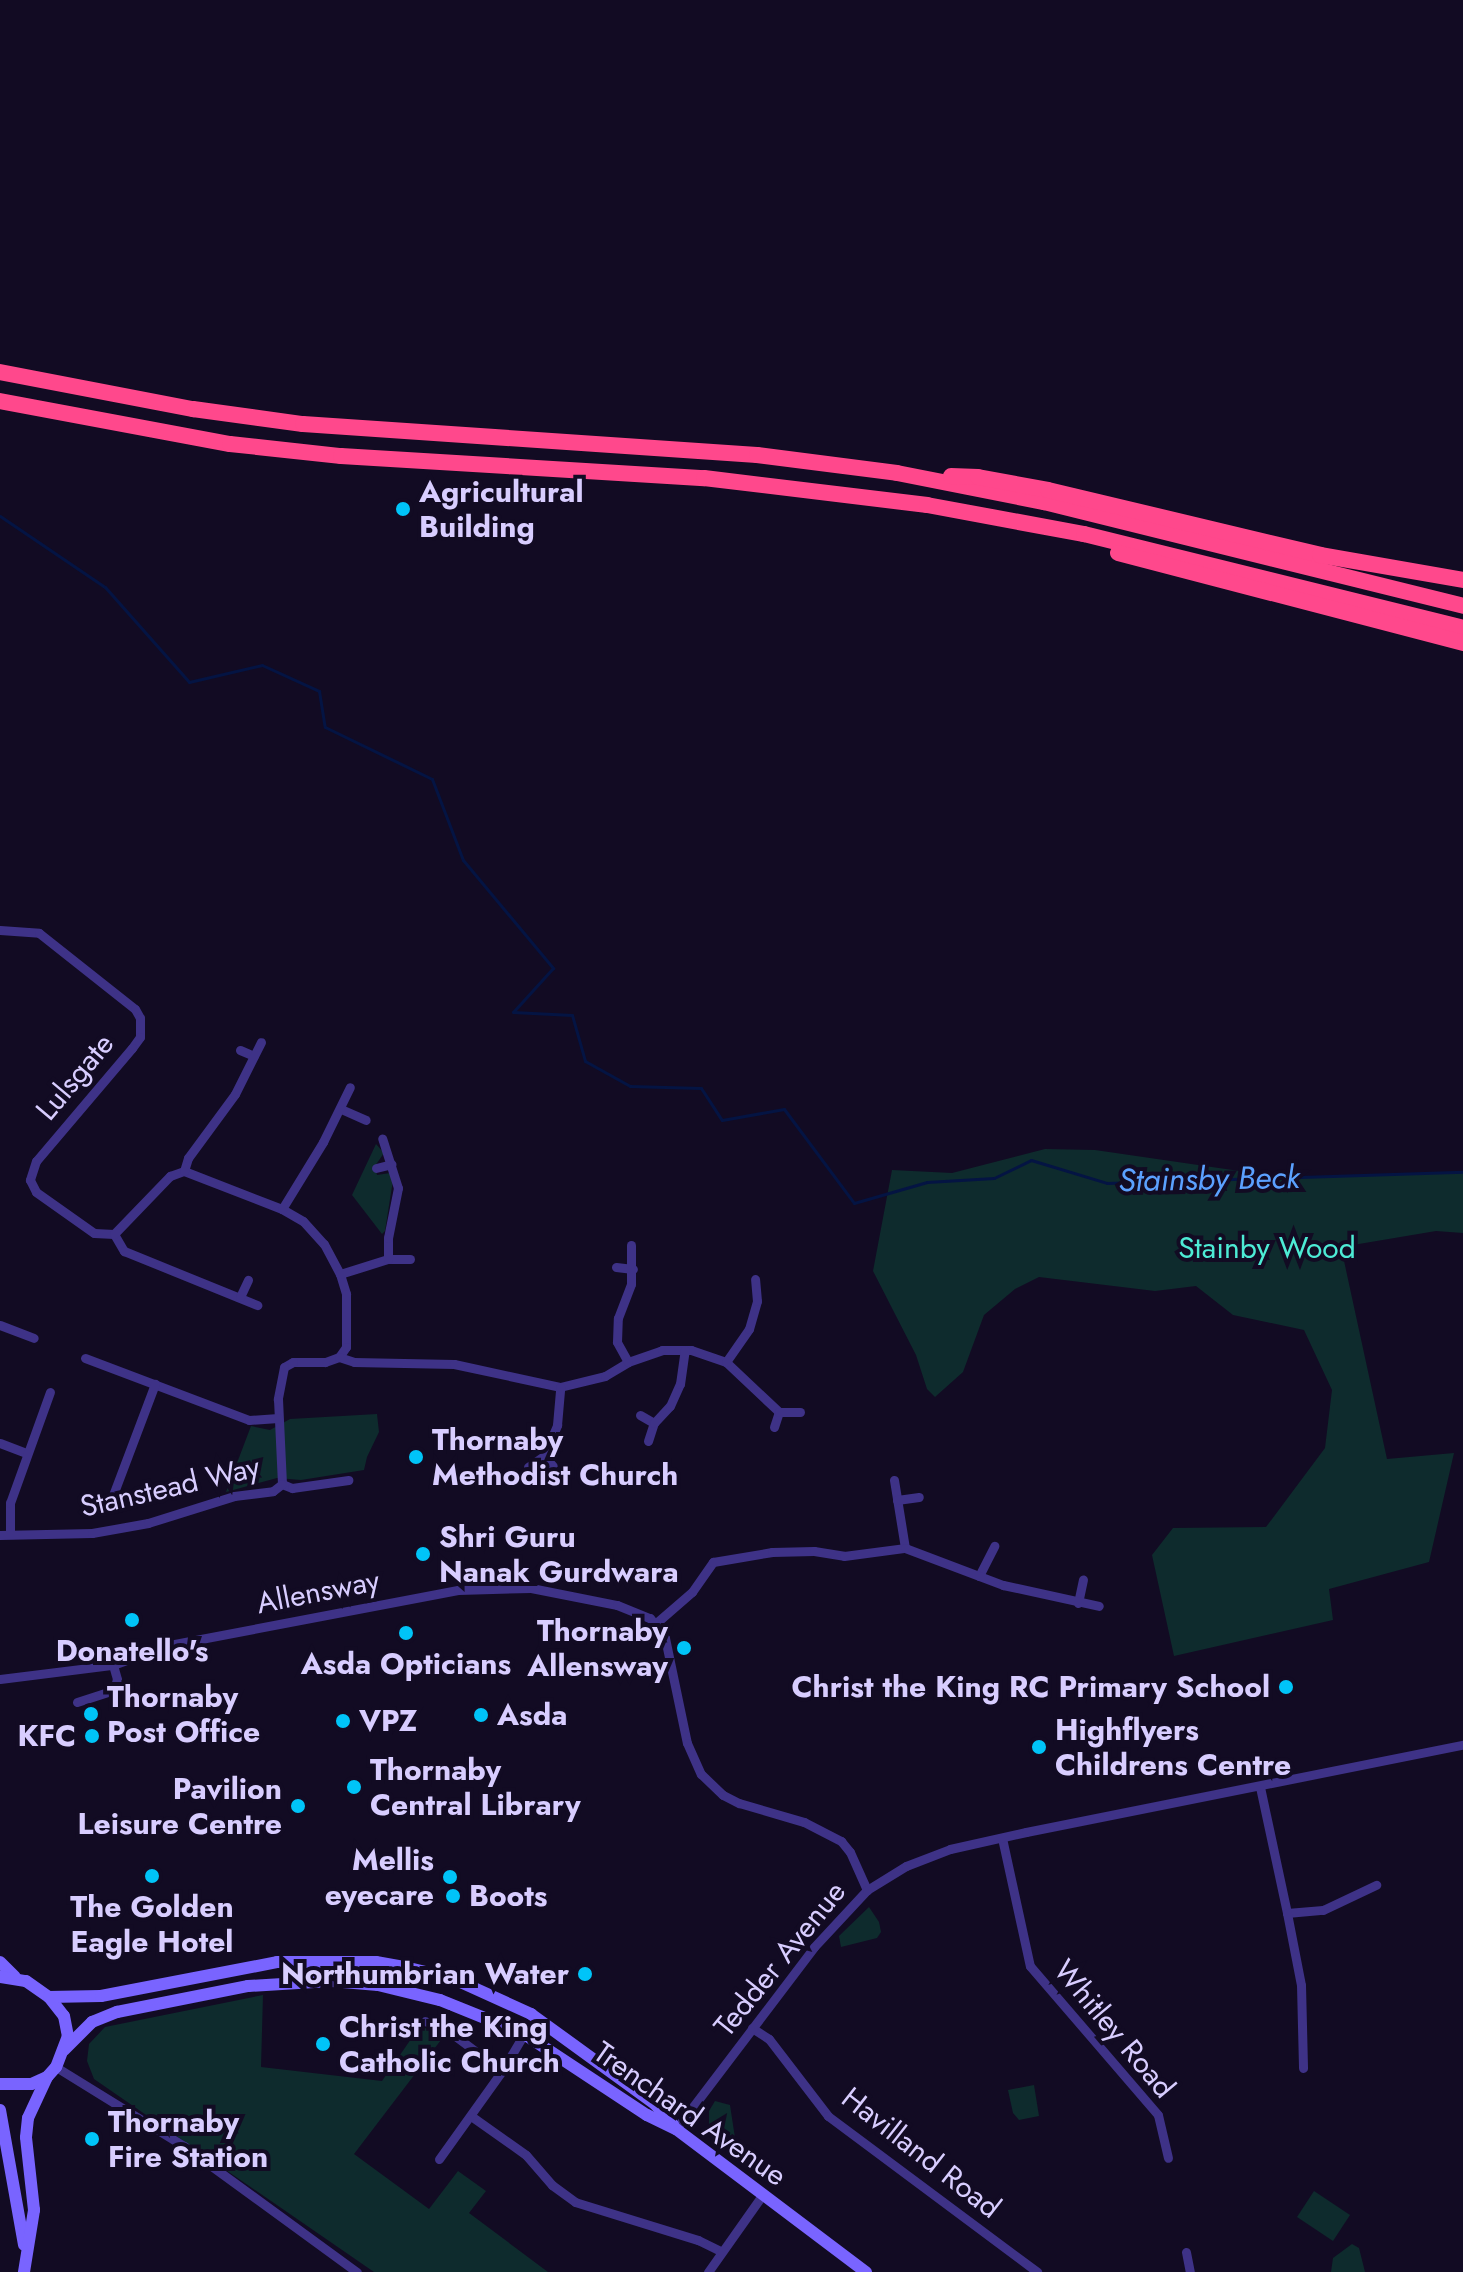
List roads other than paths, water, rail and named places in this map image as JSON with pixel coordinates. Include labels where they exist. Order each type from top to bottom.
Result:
[{"type":"highway","points":[[0,372],[193,409],[303,424],[757,455],[897,473],[1044,502],[1463,606]]},
{"type":"highway","points":[[0,401],[230,444],[424,463],[735,481],[899,501],[1084,534],[1463,628]]},
{"type":"highway","points":[[897,473],[978,477],[1048,490],[1320,555],[1463,580]]},
{"type":"highway","points":[[1002,520],[1463,643]]},
{"type":"street","name":"Lulsgate","points":[[0,930],[39,933],[135,1009],[140,1018],[140,1037],[31,1170],[36,1192],[94,1233],[114,1234],[124,1251],[257,1305]]},
{"type":"street","points":[[184,1171],[188,1158],[235,1094],[261,1042]]},
{"type":"street","points":[[240,1050],[254,1056]]},
{"type":"street","points":[[282,1209],[341,1109],[350,1087]]},
{"type":"street","points":[[341,1109],[366,1120]]},
{"type":"street","points":[[382,1138],[398,1188],[388,1238],[388,1259]]},
{"type":"street","points":[[376,1168],[392,1164]]},
{"type":"street","points":[[114,1234],[170,1176],[184,1171],[282,1209],[303,1221],[324,1244],[340,1274],[346,1294],[346,1347],[339,1357],[325,1362],[293,1362],[284,1367],[278,1418],[282,1484]]},
{"type":"street","points":[[628,1362],[617,1342],[618,1318],[633,1269],[631,1245]]},
{"type":"street","points":[[340,1274],[388,1259],[410,1259]]},
{"type":"street","points":[[616,1267],[633,1269]]},
{"type":"street","points":[[726,1362],[749,1329],[757,1301],[755,1279]]},
{"type":"street","points":[[240,1297],[248,1280]]},
{"type":"street","points":[[0,1325],[34,1338]]},
{"type":"street","points":[[339,1357],[354,1362],[454,1364],[560,1387],[605,1376],[628,1362],[662,1350],[685,1350],[726,1362],[779,1412],[800,1412]]},
{"type":"street","points":[[648,1441],[654,1423],[670,1406],[680,1384],[685,1350]]},
{"type":"street","points":[[85,1358],[249,1420],[278,1418]]},
{"type":"street","points":[[113,1495],[155,1384]]},
{"type":"street","points":[[528,1467],[544,1456],[557,1425],[560,1387]]},
{"type":"street","points":[[5,1534],[10,1503],[50,1392]]},
{"type":"street","points":[[774,1427],[779,1412]]},
{"type":"street","points":[[640,1415],[654,1423]]},
{"type":"street","points":[[0,1443],[26,1453]]},
{"type":"street","points":[[544,1456],[553,1466]]},
{"type":"street","name":"Stanstead Way","points":[[5,1534],[92,1533],[148,1523],[234,1496],[273,1491],[282,1484],[292,1488],[348,1480]]},
{"type":"street","points":[[894,1480],[905,1548]]},
{"type":"street","points":[[897,1500],[919,1497]]},
{"type":"street","points":[[979,1576],[994,1546]]},
{"type":"street","points":[[867,1890],[850,1852],[841,1841],[804,1822],[731,1799],[701,1774],[687,1743],[670,1654],[655,1624],[692,1592],[713,1562],[772,1552],[814,1551],[844,1556],[905,1548],[979,1576],[1099,1606]]},
{"type":"street","points":[[1078,1603],[1083,1580]]},
{"type":"street","name":"Allensway","points":[[0,1679],[113,1665],[164,1646],[488,1586],[531,1588],[617,1605],[655,1624]]},
{"type":"street","points":[[77,1702],[114,1690],[117,1679],[113,1665]]},
{"type":"street","name":"Tedder Avenue","points":[[676,2129],[814,1947],[867,1890],[906,1866],[950,1849],[1463,1745]]},
{"type":"street","points":[[1260,1787],[1301,1985],[1303,2068]]},
{"type":"street","name":"Whitley Road","points":[[1002,1838],[1030,1966],[1158,2115],[1168,2158]]},
{"type":"street","points":[[1287,1913],[1323,1910],[1376,1885]]},
{"type":"street","name":"Trenchard Avenue","points":[[49,1997],[101,1996],[243,1966],[297,1961],[376,1962],[409,1968],[454,1979],[505,2000],[556,2030],[655,2104],[676,2129]]},
{"type":"street","points":[[0,1962],[15,1977]]},
{"type":"street","points":[[243,1966],[248,1986]]},
{"type":"street","points":[[0,1977],[26,1981],[49,1997],[64,2016],[68,2036],[64,2050],[28,2118],[26,2137],[34,2210],[24,2272]]},
{"type":"street","name":"Trenchard Avenue","points":[[64,2050],[92,2022],[117,2012],[248,1986],[331,1981],[378,1985],[463,2007],[524,2034],[647,2115],[676,2129],[866,2272]]},
{"type":"street","points":[[425,2021],[451,2033],[502,2071]]},
{"type":"street","name":"Havilland Road","points":[[752,2028],[769,2039],[828,2116],[1037,2272]]},
{"type":"street","points":[[439,2159],[502,2071],[524,2034]]},
{"type":"street","points":[[600,2082],[609,2069]]},
{"type":"street","points":[[0,2084],[31,2084],[52,2072]]},
{"type":"street","points":[[52,2072],[184,2146],[357,2272]]},
{"type":"street","points":[[0,2110],[25,2252]]},
{"type":"street","points":[[471,2116],[526,2155],[552,2185],[575,2202],[698,2240],[721,2251]]},
{"type":"street","points":[[713,2270],[721,2251],[763,2194]]},
{"type":"street","points":[[1186,2252],[1190,2272]]},
{"type":"waterway","name":"Stainsby Beck","points":[[0,516],[105,587],[189,682],[262,665],[319,691],[325,727],[432,779],[463,860],[553,968],[513,1012],[572,1015],[585,1061],[630,1086],[701,1088],[722,1120],[784,1109],[854,1203],[927,1182],[994,1178],[1031,1160],[1107,1183],[1463,1172]]},
{"type":"place","name":"Agricultural Building","points":[[403,509]]},
{"type":"place","name":"Thornaby Methodist Church","points":[[416,1457]]},
{"type":"place","name":"Shri Guru Nanak Gurdwara","points":[[423,1554]]},
{"type":"place","name":"Donatello's","points":[[132,1620]]},
{"type":"place","name":"Asda Opticians","points":[[406,1633]]},
{"type":"place","name":"Thornaby Allensway","points":[[684,1648]]},
{"type":"place","name":"Christ the King RC Primary School","points":[[1286,1687]]},
{"type":"place","name":"Thornaby Post Office","points":[[91,1714]]},
{"type":"place","name":"Asda","points":[[481,1715]]},
{"type":"place","name":"VPZ","points":[[343,1721]]},
{"type":"place","name":"KFC","points":[[92,1736]]},
{"type":"place","name":"Highflyers Childrens Centre","points":[[1039,1747]]},
{"type":"place","name":"Thornaby Central Library","points":[[354,1787]]},
{"type":"place","name":"Pavilion Leisure Centre","points":[[298,1806]]},
{"type":"place","name":"The Golden Eagle Hotel","points":[[152,1876]]},
{"type":"place","name":"Mellis eyecare","points":[[450,1877]]},
{"type":"place","name":"Boots","points":[[453,1896]]},
{"type":"place","name":"Northumbrian Water","points":[[585,1974]]},
{"type":"place","name":"Christ the King Catholic Church","points":[[323,2044]]},
{"type":"place","name":"Thornaby Fire Station","points":[[92,2139]]},
{"type":"park label","name":"Stainby Wood","points":[[1267,1248]]}]
